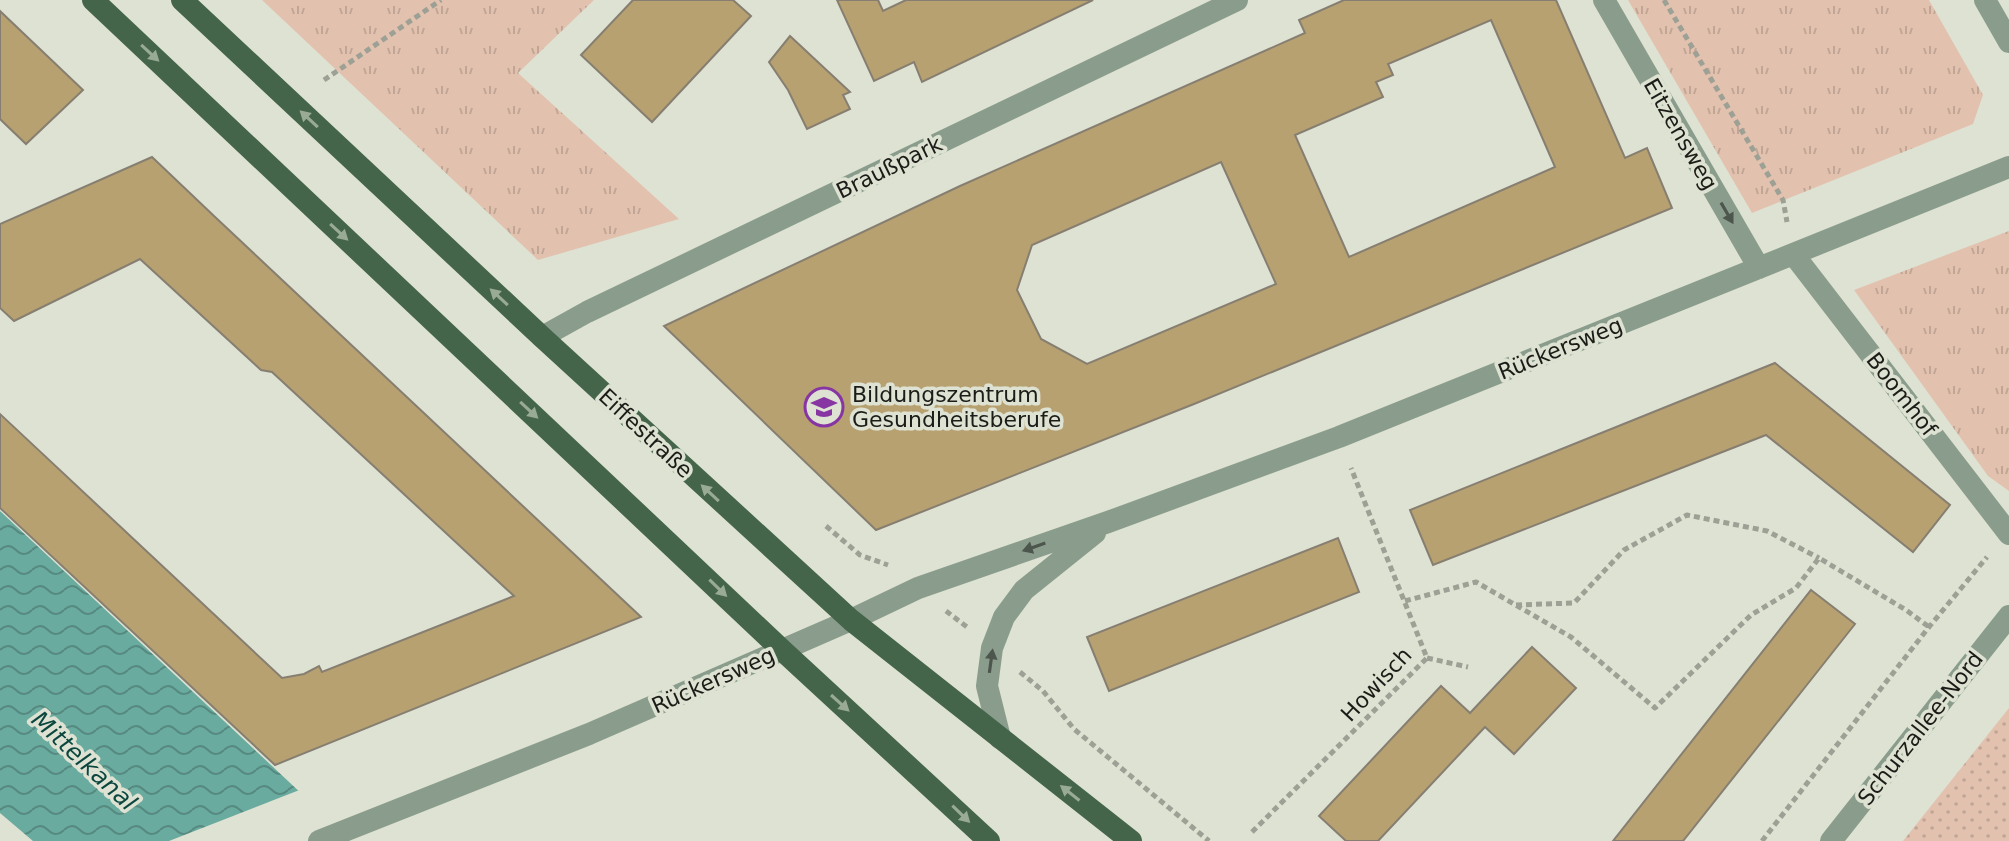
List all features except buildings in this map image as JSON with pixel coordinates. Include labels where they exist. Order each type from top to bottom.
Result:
[{"type":"main road","points":[[93,0],[782,650],[989,841]]},
{"type":"main road","name":"Eiffestraße","points":[[182,0],[542,337],[851,620],[1131,841]]},
{"type":"street","name":"Braußpark","points":[[542,337],[587,312],[1237,0]]},
{"type":"street","name":"Eitzensweg","points":[[1604,0],[1759,268]]},
{"type":"street","points":[[1985,0],[2009,42]]},
{"type":"street","name":"Rückersweg","points":[[319,841],[589,734],[918,588],[1339,437],[2009,167]]},
{"type":"street","name":"Boomhof","points":[[1794,255],[2008,533]]},
{"type":"street","name":"Rückersweg","points":[[1000,738],[987,686],[992,648],[1004,617],[1024,590],[1108,522]]},
{"type":"street","name":"Schurzallee-Nord","points":[[1831,841],[2009,616]]},
{"type":"path","points":[[324,80],[441,0]]},
{"type":"path","points":[[1664,0],[1783,200],[1794,255]]},
{"type":"path","name":"Howisch","points":[[1252,832],[1427,658],[1339,437]]},
{"type":"path","points":[[1514,605],[1574,603],[1624,550],[1687,515],[1767,531],[1819,558],[1929,627]]},
{"type":"path","points":[[1762,841],[1929,627],[2008,533]]},
{"type":"path","points":[[1405,601],[1476,582],[1571,637],[1655,708],[1751,615],[1796,588],[1819,558]]},
{"type":"path","points":[[1427,658],[1468,667]]},
{"type":"green space","points":[[262,0],[594,0],[518,73],[679,219],[538,260]]},
{"type":"green space","points":[[1628,0],[1929,0],[1983,95],[1973,124],[1752,213]]},
{"type":"green space","points":[[2009,231],[2009,491],[1988,476],[1854,290]]},
{"type":"green space","points":[[2009,708],[2009,841],[1903,841]]},
{"type":"water","name":"Mittelkanal","points":[[0,511],[355,841],[33,841],[0,813]]},
{"type":"pier","points":[[302,789],[359,841],[169,841]]},
{"type":"place","name":"Bildungszentrum Gesundheitsberufe","points":[[824,407]]}]
